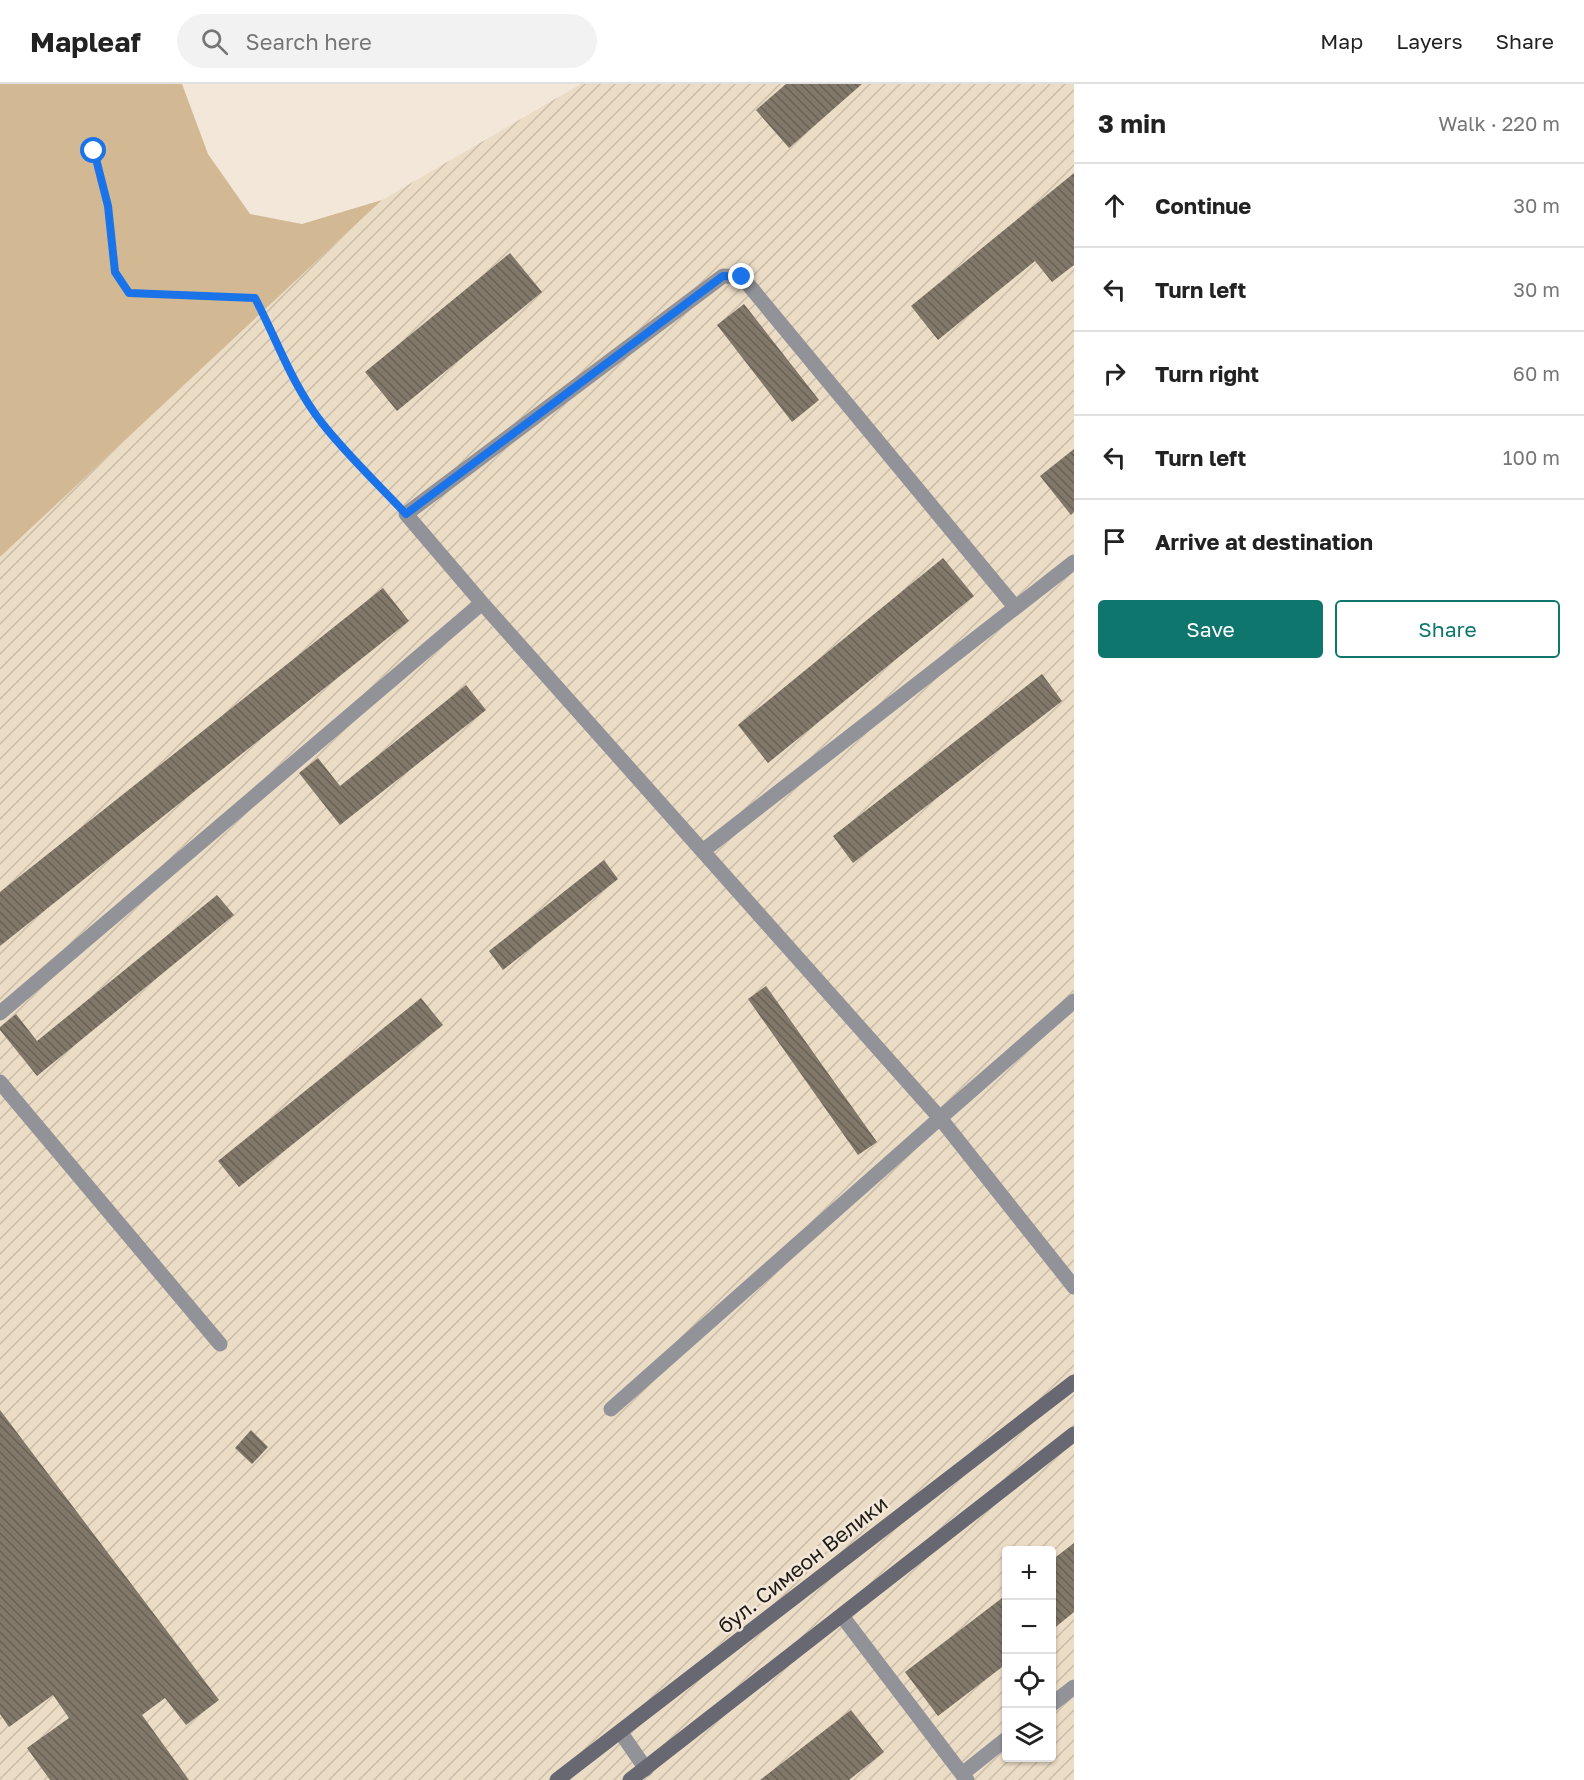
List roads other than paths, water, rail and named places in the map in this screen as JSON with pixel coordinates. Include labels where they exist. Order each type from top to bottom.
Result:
[{"type":"main road","name":"бул. Симеон Велики","points":[[557,1780],[1074,1382]]},
{"type":"main road","points":[[630,1780],[1074,1434]]},
{"type":"lane","points":[[1015,607],[742,277],[723,276],[406,514],[482,603],[940,1118],[1074,1287]]},
{"type":"lane","points":[[704,850],[1074,562]]},
{"type":"lane","points":[[0,1013],[482,603]]},
{"type":"lane","points":[[611,1408],[1074,1001]]},
{"type":"lane","points":[[0,1082],[220,1344]]},
{"type":"lane","points":[[842,1616],[964,1777],[1002,1743]]},
{"type":"lane","points":[[1056,1701],[1074,1687]]},
{"type":"lane","points":[[621,1733],[646,1769]]}]
